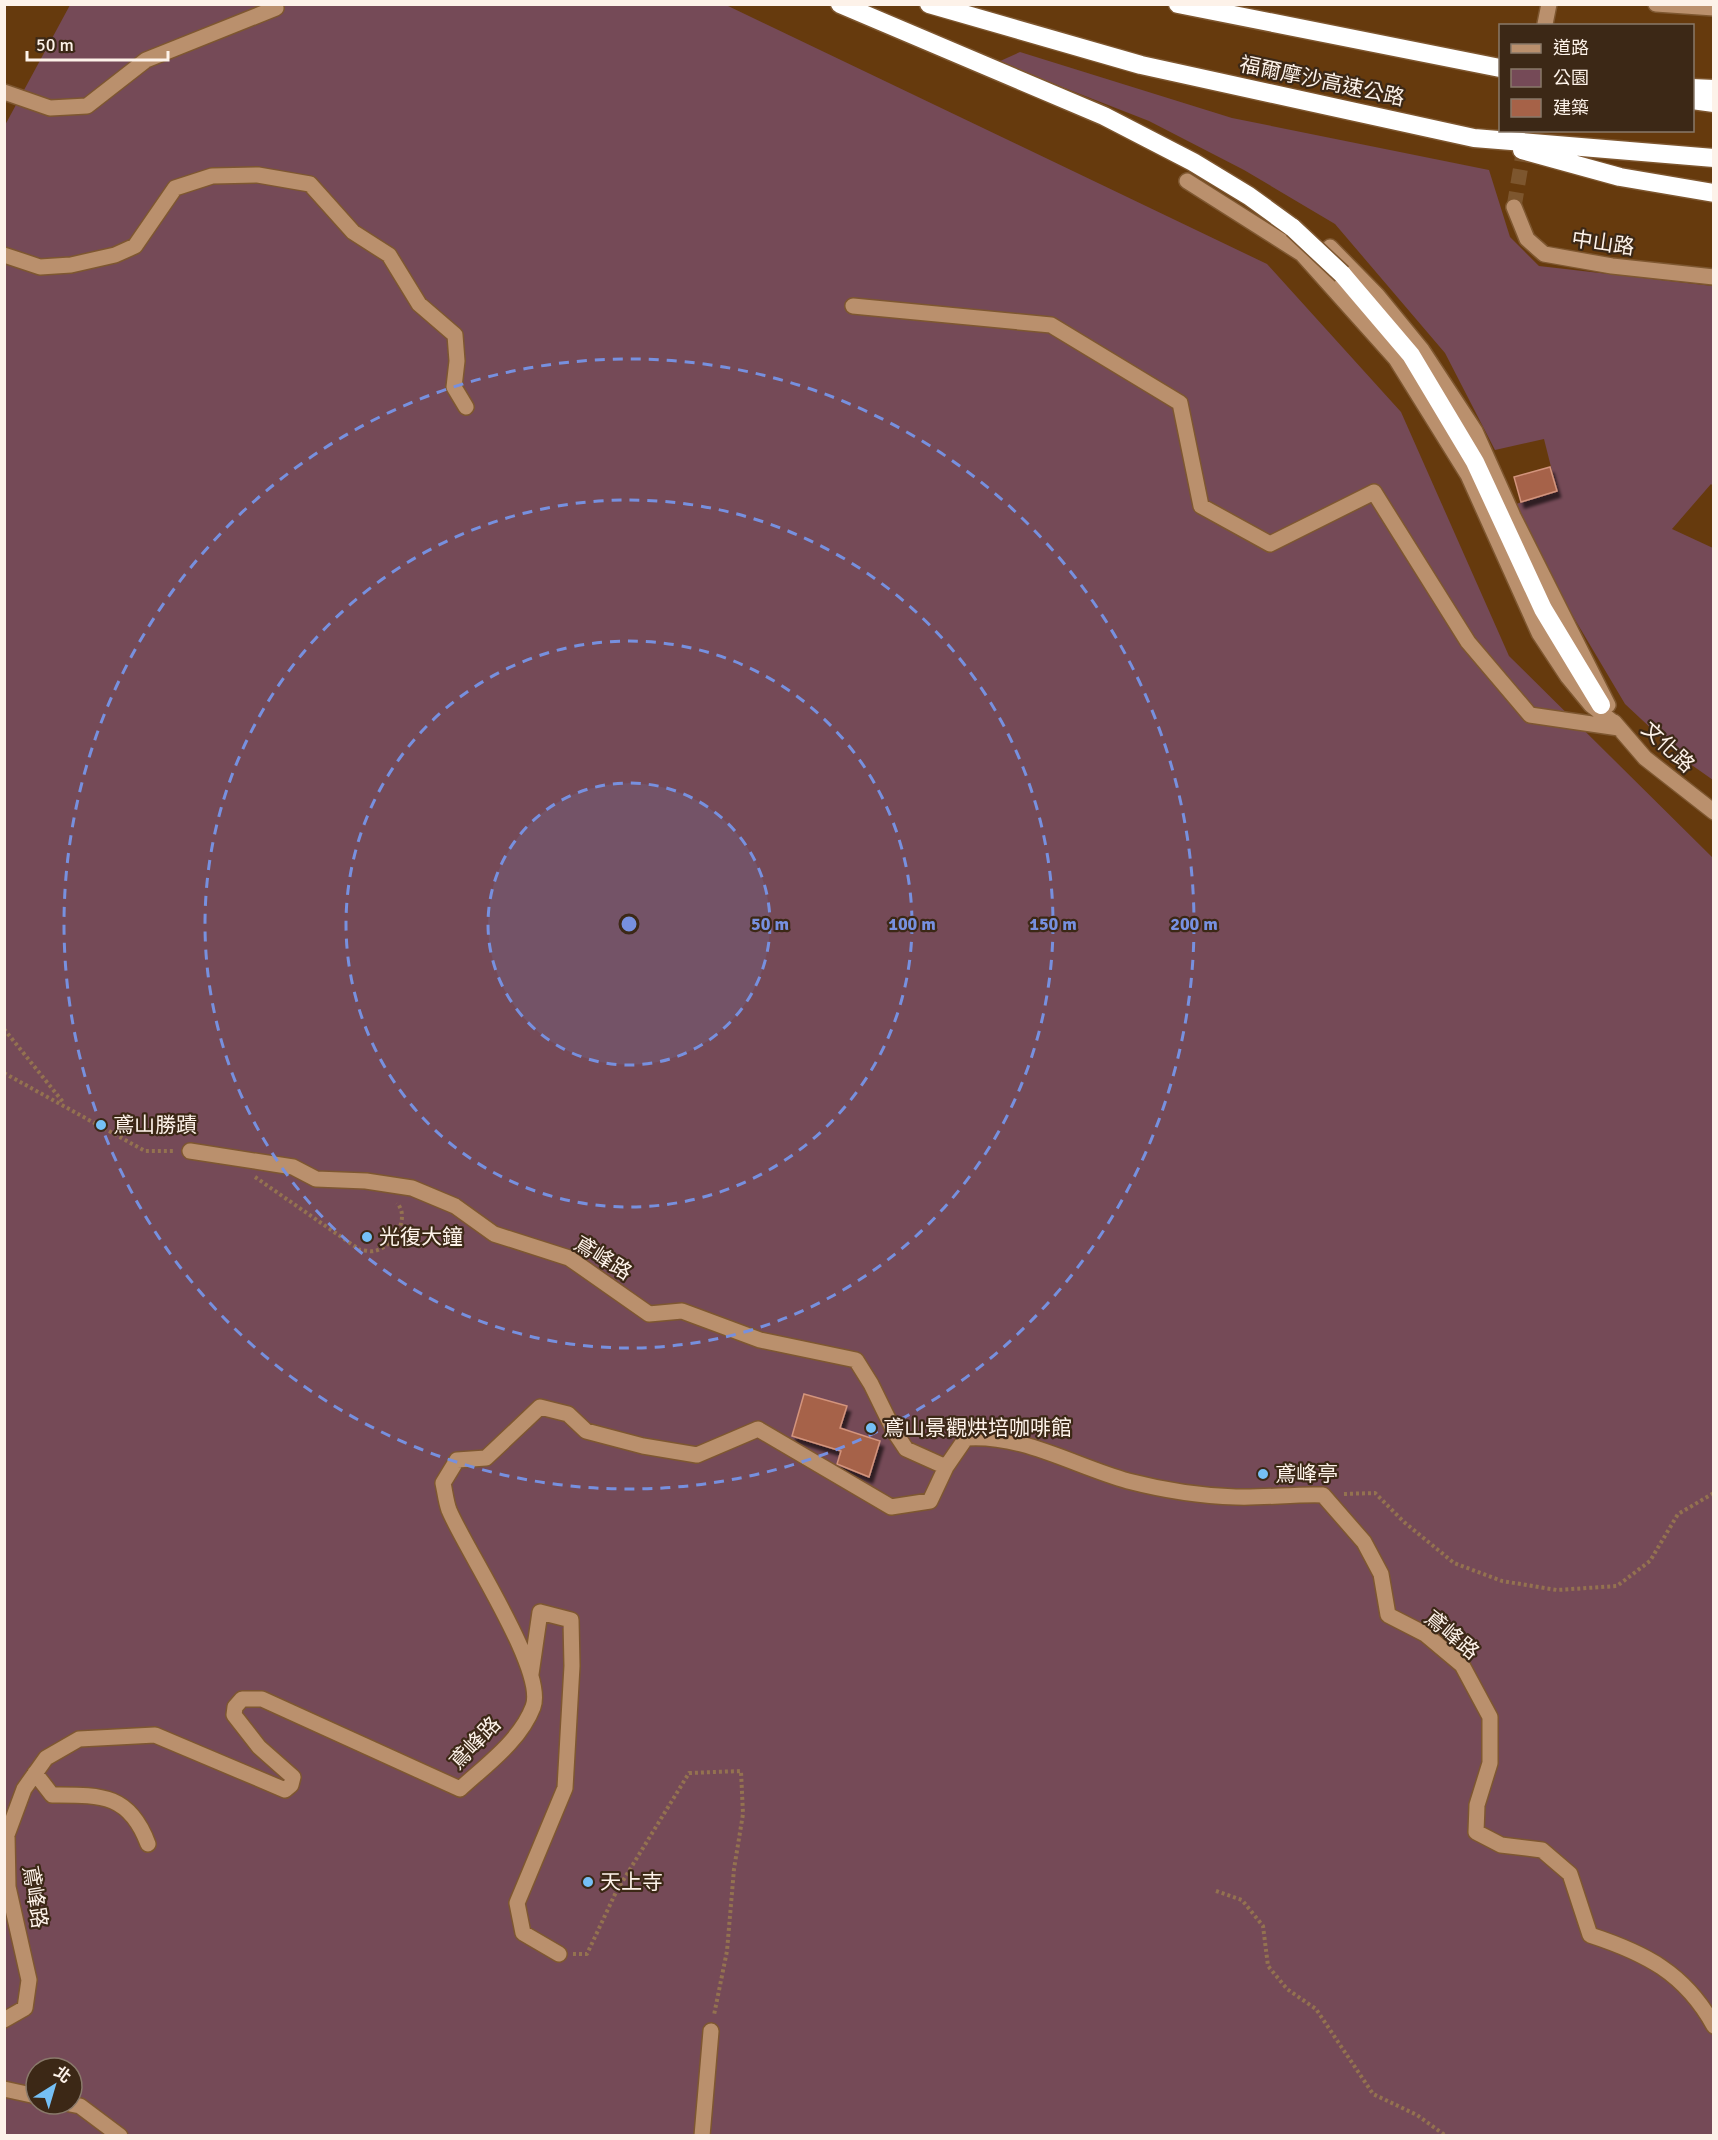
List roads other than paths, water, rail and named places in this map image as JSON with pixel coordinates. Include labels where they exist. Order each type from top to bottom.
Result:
[{"type":"highway","points":[[840,4],[1104,116],[1249,196],[1293,228],[1342,274],[1411,355],[1475,462],[1543,609],[1601,705]]},
{"type":"highway","name":"福爾摩沙高速公路","points":[[929,4],[1141,65],[1474,138],[1713,158]]},
{"type":"highway","points":[[1178,4],[1499,68]]},
{"type":"highway","points":[[1694,88],[1713,89]]},
{"type":"highway","points":[[1694,100],[1713,103]]},
{"type":"highway","points":[[1474,138],[1620,177],[1713,193]]},
{"type":"street","points":[[1545,24],[1549,4]]},
{"type":"street","points":[[1656,4],[1713,8]]},
{"type":"street","points":[[4,92],[50,108],[87,106],[146,60],[276,8]]},
{"type":"street","points":[[4,255],[40,267],[71,265],[115,255],[135,246],[175,188],[212,176],[258,175],[310,184],[353,232],[389,255],[419,304],[455,335],[457,361],[454,387],[466,407]]},
{"type":"street","points":[[1187,181],[1302,254],[1396,359],[1468,475],[1539,633],[1590,705],[1616,725]]},
{"type":"street","name":"中山路","points":[[1514,207],[1527,239],[1544,254],[1589,263],[1713,277]]},
{"type":"street","points":[[1330,247],[1377,295],[1422,350],[1475,431],[1513,516],[1604,694],[1616,725]]},
{"type":"street","points":[[853,306],[1051,325],[1180,404],[1201,506],[1270,544],[1374,492],[1468,642],[1530,715],[1616,725]]},
{"type":"street","name":"文化路","points":[[1601,705],[1616,725],[1669,778],[1713,812]]},
{"type":"street","name":"鳶峰路","points":[[190,1151],[293,1167],[316,1179],[374,1182],[412,1188],[455,1206],[494,1234],[568,1258],[650,1314],[682,1311],[760,1340],[856,1360],[906,1449],[946,1467]]},
{"type":"street","name":"鳶峰路","points":[[4,2020],[25,2008],[29,1980],[8,1887],[7,1834],[24,1789],[46,1758],[79,1739],[155,1735],[285,1790],[291,1785],[293,1776],[259,1747],[234,1715],[235,1707],[242,1700],[262,1699],[460,1789],[510,1744],[534,1706],[531,1674],[520,1646],[449,1509],[443,1483],[457,1460],[486,1458],[540,1407],[568,1414],[586,1431],[643,1446],[697,1455],[758,1429],[891,1507],[930,1501],[946,1467],[966,1438],[990,1437],[1030,1447],[1128,1481],[1193,1494],[1238,1497],[1323,1495],[1364,1542],[1381,1574],[1388,1615],[1425,1634],[1462,1665],[1477,1688],[1490,1717],[1490,1764],[1477,1805],[1476,1832],[1501,1845],[1542,1850],[1570,1874],[1590,1935],[1632,1949],[1670,1971],[1701,2003],[1713,2026]]},
{"type":"street","points":[[531,1674],[540,1612],[571,1620],[572,1666],[565,1788],[517,1903],[523,1932],[559,1954]]},
{"type":"street","points":[[35,1773],[52,1795],[90,1795],[116,1800],[140,1822],[148,1844]]},
{"type":"street","points":[[702,2136],[711,2031]]},
{"type":"street","points":[[4,2089],[24,2093]]},
{"type":"street","points":[[84,2109],[120,2136]]},
{"type":"tunnel","points":[[1514,207],[1527,132]]},
{"type":"place","name":"鳶山勝蹟","points":[[101,1125]]},
{"type":"place","name":"光復大鐘","points":[[367,1237]]},
{"type":"place","name":"鳶山景觀烘培咖啡館","points":[[871,1428]]},
{"type":"place","name":"鳶峰亭","points":[[1263,1474]]},
{"type":"place","name":"天上寺","points":[[588,1882]]}]
